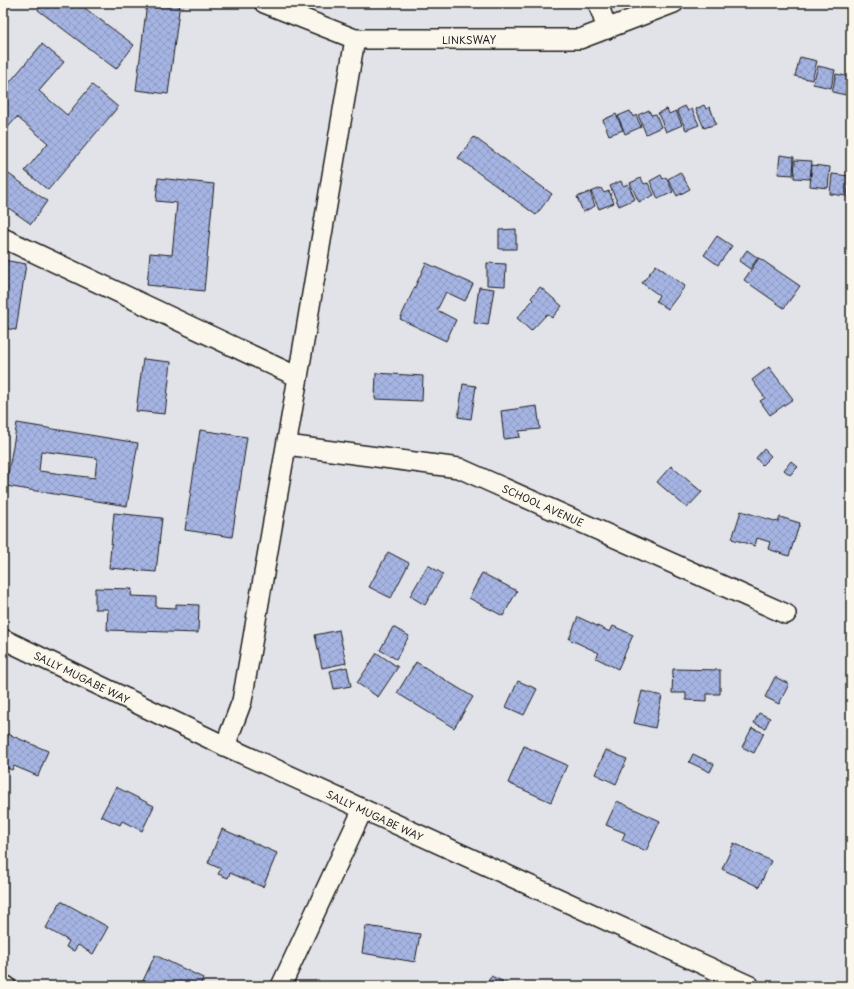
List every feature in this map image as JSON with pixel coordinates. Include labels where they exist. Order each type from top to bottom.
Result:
[{"type":"street","name":"LINKSWAY","points":[[264,3],[355,39],[580,40],[674,3]]},
{"type":"street","points":[[598,3],[607,29]]},
{"type":"street","points":[[225,746],[242,701],[287,445],[355,39]]},
{"type":"street","points":[[3,238],[298,377]]},
{"type":"street","name":"SCHOOL AVENUE","points":[[287,445],[459,468],[786,614]]},
{"type":"street","name":"SALLY MUGABE WAY","points":[[3,639],[225,746],[750,986]]},
{"type":"street","points":[[281,986],[363,809]]},
{"type":"building","points":[[43,3],[78,3],[134,45],[116,69],[38,10]]},
{"type":"building","points":[[147,3],[180,3],[168,94],[136,90]]},
{"type":"building","points":[[42,44],[64,62],[39,91],[67,115],[92,85],[118,107],[48,190],[25,171],[48,143],[17,117],[3,133],[3,90]]},
{"type":"building","points":[[800,57],[817,61],[812,80],[795,76]]},
{"type":"building","points":[[818,66],[835,70],[831,88],[813,84]]},
{"type":"building","points":[[836,74],[851,77],[846,95],[832,92]]},
{"type":"building","points":[[704,105],[706,109],[710,107],[716,124],[704,128],[696,109]]},
{"type":"building","points":[[685,106],[688,111],[692,109],[699,125],[686,130],[677,110]]},
{"type":"building","points":[[667,109],[669,114],[676,111],[682,125],[666,132],[658,113]]},
{"type":"building","points":[[649,110],[651,115],[656,114],[661,127],[646,134],[638,115]]},
{"type":"building","points":[[630,111],[633,117],[636,115],[641,127],[625,134],[618,116]]},
{"type":"building","points":[[616,114],[623,130],[609,135],[603,120]]},
{"type":"building","points":[[474,137],[552,194],[536,215],[458,158]]},
{"type":"building","points":[[780,155],[794,157],[793,175],[778,174]]},
{"type":"building","points":[[795,160],[812,161],[810,179],[794,178]]},
{"type":"building","points":[[812,165],[830,167],[828,188],[810,186]]},
{"type":"building","points":[[3,170],[47,201],[31,224],[3,204]]},
{"type":"building","points":[[680,172],[690,189],[677,196],[668,179]]},
{"type":"building","points":[[832,174],[849,176],[847,196],[830,194]]},
{"type":"building","points":[[661,175],[663,179],[666,177],[673,192],[658,199],[650,181]]},
{"type":"building","points":[[158,178],[214,184],[204,291],[147,285],[150,253],[172,255],[177,203],[156,201]]},
{"type":"building","points":[[641,178],[644,184],[648,183],[654,195],[639,202],[630,183]]},
{"type":"building","points":[[621,181],[623,186],[628,184],[635,199],[619,206],[610,186]]},
{"type":"building","points":[[850,182],[851,201],[848,201]]},
{"type":"building","points":[[601,188],[604,193],[609,191],[614,203],[599,209],[591,192]]},
{"type":"building","points":[[590,192],[595,206],[583,212],[577,197]]},
{"type":"building","points":[[516,229],[516,249],[499,249],[499,230]]},
{"type":"building","points":[[717,236],[732,246],[718,265],[704,255]]},
{"type":"building","points":[[747,250],[758,258],[750,269],[739,261]]},
{"type":"building","points":[[759,258],[800,286],[784,308],[744,280]]},
{"type":"building","points":[[3,260],[26,264],[16,330],[3,328]]},
{"type":"building","points":[[426,263],[473,284],[465,301],[446,292],[437,310],[456,320],[446,341],[400,319]]},
{"type":"building","points":[[487,263],[506,264],[505,286],[487,285]]},
{"type":"building","points":[[656,265],[685,286],[668,309],[656,301],[659,295],[642,283]]},
{"type":"building","points":[[479,287],[494,289],[488,325],[474,323]]},
{"type":"building","points":[[540,287],[562,306],[552,318],[547,314],[531,331],[517,318],[533,300],[531,298]]},
{"type":"building","points":[[143,359],[171,362],[165,414],[136,411]]},
{"type":"building","points":[[769,367],[793,399],[770,415],[760,401],[765,398],[752,380]]},
{"type":"building","points":[[376,373],[423,376],[422,401],[375,399]]},
{"type":"building","points":[[463,384],[476,386],[471,419],[458,417]]},
{"type":"building","points":[[537,406],[540,429],[519,431],[520,437],[504,439],[501,411]]},
{"type":"building","points":[[17,423],[138,443],[127,506],[6,486]],"holes":[[[41,451],[97,458],[95,478],[39,471]]]},
{"type":"building","points":[[200,430],[247,437],[232,537],[185,530]]},
{"type":"building","points":[[764,449],[771,456],[762,465],[756,458]]},
{"type":"building","points":[[791,461],[798,467],[790,475],[784,470]]},
{"type":"building","points":[[671,466],[702,492],[687,508],[657,482]]},
{"type":"building","points":[[741,511],[778,522],[780,517],[800,523],[789,556],[768,549],[770,542],[757,538],[755,546],[732,539]]},
{"type":"building","points":[[114,513],[162,518],[156,572],[109,568]]},
{"type":"building","points":[[388,552],[409,563],[391,598],[369,587]]},
{"type":"building","points":[[428,565],[443,574],[425,605],[410,596]]},
{"type":"building","points":[[482,573],[517,591],[503,616],[469,598]]},
{"type":"building","points":[[95,588],[132,589],[131,596],[156,597],[156,607],[176,608],[176,604],[199,605],[198,633],[107,630],[108,609],[95,609]]},
{"type":"building","points":[[578,617],[610,632],[613,626],[633,635],[618,669],[596,658],[599,653],[569,639]]},
{"type":"building","points":[[393,627],[409,636],[396,659],[380,650]]},
{"type":"building","points":[[339,630],[346,663],[322,668],[315,635]]},
{"type":"building","points":[[377,653],[398,667],[378,697],[357,683]]},
{"type":"building","points":[[416,662],[473,697],[454,728],[397,693]]},
{"type":"building","points":[[347,667],[351,686],[334,689],[330,671]]},
{"type":"building","points":[[673,669],[720,670],[720,694],[707,694],[707,701],[686,700],[686,693],[672,693]]},
{"type":"building","points":[[775,677],[789,684],[779,704],[765,697]]},
{"type":"building","points":[[518,681],[537,689],[524,715],[506,707]]},
{"type":"building","points":[[642,691],[662,696],[655,728],[634,723]]},
{"type":"building","points":[[759,713],[770,718],[765,728],[754,723]]},
{"type":"building","points":[[752,728],[764,733],[754,753],[742,747]]},
{"type":"building","points":[[8,734],[48,751],[38,776],[14,766],[12,770],[3,766],[3,746]]},
{"type":"building","points":[[524,746],[567,765],[551,802],[508,783]]},
{"type":"building","points":[[606,750],[627,759],[616,784],[595,774]]},
{"type":"building","points":[[693,754],[714,764],[710,772],[689,762]]},
{"type":"building","points":[[116,787],[154,806],[142,831],[122,821],[120,825],[101,816]]},
{"type":"building","points":[[617,801],[660,821],[646,851],[622,840],[625,833],[606,825]]},
{"type":"building","points":[[222,829],[277,853],[263,887],[230,873],[228,878],[218,874],[221,869],[208,863]]},
{"type":"building","points":[[734,843],[771,861],[759,887],[722,869]]},
{"type":"building","points":[[61,901],[108,927],[93,954],[78,945],[74,951],[66,947],[69,941],[46,928]]},
{"type":"building","points":[[366,926],[420,934],[415,962],[362,953]]},
{"type":"building","points":[[155,955],[203,978],[200,986],[149,986],[142,983]]},
{"type":"building","points":[[491,976],[513,986],[486,986]]}]
